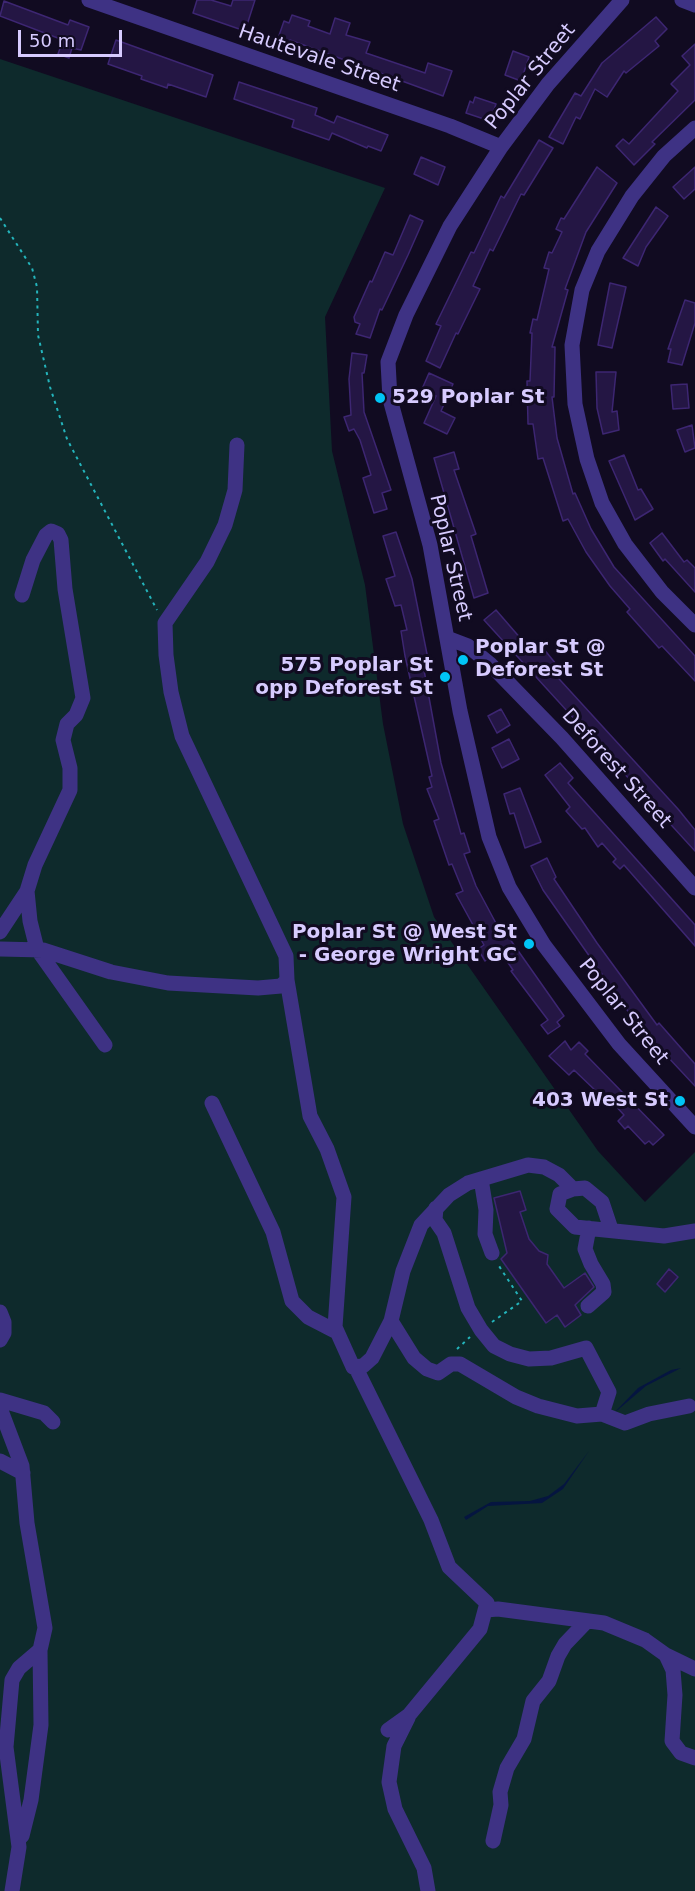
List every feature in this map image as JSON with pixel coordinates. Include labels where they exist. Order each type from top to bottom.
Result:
[{"type":"street","name":"Hautevale Street","points":[[89,0],[105,2],[450,126],[501,147]]},
{"type":"street","name":"Poplar Street","points":[[622,0],[548,84],[501,147],[450,226],[406,315],[388,362],[390,399],[430,545],[489,837],[509,887],[544,945],[619,1044],[695,1127]]},
{"type":"street","points":[[682,0],[695,5]]},
{"type":"street","points":[[695,128],[664,156],[632,196],[598,251],[582,290],[572,345],[575,404],[586,459],[602,503],[625,544],[662,591],[695,625]]},
{"type":"street","points":[[237,445],[235,490],[225,525],[207,562],[165,623],[171,692],[182,736],[244,870],[276,930],[286,956],[287,980],[310,1116],[327,1149],[344,1197],[335,1326],[431,1520],[449,1567],[487,1603],[480,1629],[409,1715],[394,1746],[389,1782],[395,1809],[424,1868],[428,1891]]},
{"type":"street","points":[[0,932],[27,891],[35,865],[70,790],[70,768],[63,740],[67,724],[76,715],[83,698],[66,600],[61,540],[58,534],[51,531],[39,546],[22,595]]},
{"type":"street","name":"Deforest Street","points":[[447,638],[468,646],[490,664],[562,738],[695,888]]},
{"type":"street","points":[[27,891],[30,921],[38,949],[105,1045]]},
{"type":"street","points":[[0,949],[38,949],[111,972],[168,983],[258,988],[281,986],[287,980]]},
{"type":"street","points":[[212,1103],[273,1232],[292,1301],[308,1317],[338,1332]]},
{"type":"street","points":[[355,1366],[363,1366],[372,1358],[391,1321],[403,1270],[421,1225],[449,1195],[468,1183],[528,1165],[544,1167],[559,1175],[573,1189]]},
{"type":"street","points":[[481,1179],[486,1210],[485,1234],[492,1253]]},
{"type":"street","points":[[611,1229],[602,1202],[585,1188],[573,1189],[560,1194],[557,1209],[575,1227],[664,1236],[695,1231]]},
{"type":"street","points":[[436,1208],[435,1220],[444,1233],[468,1308],[481,1330],[494,1346],[510,1354],[529,1359],[551,1358],[586,1348],[609,1392],[602,1414]]},
{"type":"street","points":[[588,1306],[604,1292],[603,1284],[585,1249],[589,1228]]},
{"type":"street","points":[[0,1312],[4,1333],[0,1340]]},
{"type":"street","points":[[391,1321],[414,1358],[428,1369],[438,1373],[449,1365],[460,1364],[538,1406],[577,1416],[602,1414],[625,1423],[649,1414],[689,1406]]},
{"type":"street","points":[[0,1400],[44,1413],[53,1422]]},
{"type":"street","points":[[0,1408],[23,1473],[27,1523],[45,1628],[40,1650],[41,1725],[31,1800],[19,1847],[12,1891]]},
{"type":"street","points":[[0,1461],[23,1473]]},
{"type":"street","points":[[486,1610],[498,1609],[604,1623],[645,1640],[666,1655],[695,1669]]},
{"type":"street","points":[[493,1841],[501,1805],[500,1792],[507,1768],[524,1739],[533,1701],[549,1681],[565,1644],[587,1621]]},
{"type":"street","points":[[19,1847],[6,1747],[12,1680],[19,1668],[40,1650]]},
{"type":"street","points":[[666,1655],[673,1670],[672,1741],[681,1753],[695,1758]]},
{"type":"street","points":[[388,1730],[409,1715]]},
{"type":"path","points":[[0,218],[32,268],[38,287],[38,335],[50,387],[68,439],[148,596],[165,623]]},
{"type":"path","points":[[449,1365],[458,1345],[522,1301],[492,1253]]},
{"type":"green space","points":[[0,59],[385,188],[325,317],[332,451],[365,585],[383,724],[403,824],[434,917],[598,1151],[645,1202],[695,1152],[695,1891],[0,1891]]},
{"type":"water","points":[[681,1368],[646,1386],[613,1414],[638,1388],[671,1370]]},
{"type":"water","points":[[589,1451],[563,1489],[542,1503],[488,1506],[466,1520],[464,1517],[491,1502],[530,1501],[548,1496],[564,1484]]},
{"type":"building","points":[[197,0],[211,0],[231,6],[233,0],[255,0],[245,31],[193,13]]},
{"type":"building","points":[[4,1],[68,25],[70,20],[89,27],[81,50],[72,48],[69,58],[58,54],[63,40],[0,16]]},
{"type":"building","points":[[292,15],[310,21],[308,26],[330,34],[335,18],[350,23],[346,35],[370,42],[366,53],[425,73],[428,63],[452,71],[443,96],[290,40],[286,51],[275,47],[284,21],[289,23]]},
{"type":"building","points":[[656,17],[667,29],[655,41],[659,46],[626,73],[624,71],[607,97],[595,89],[580,119],[576,117],[563,144],[549,137],[575,93],[581,96],[602,63]]},
{"type":"building","points":[[116,40],[213,75],[206,97],[168,84],[167,88],[108,64]]},
{"type":"building","points":[[695,44],[695,100],[652,142],[655,144],[634,165],[616,146],[623,139],[629,144],[678,91],[671,84],[690,65],[682,56]]},
{"type":"building","points":[[513,51],[529,57],[521,81],[505,75]]},
{"type":"building","points":[[239,82],[317,108],[315,115],[334,123],[337,116],[388,135],[381,151],[368,146],[367,148],[332,133],[329,140],[292,127],[294,120],[234,99]]},
{"type":"building","points":[[475,97],[496,104],[490,121],[466,113],[470,101],[473,103]]},
{"type":"building","points":[[539,140],[553,148],[524,195],[521,194],[493,251],[490,249],[473,286],[480,289],[440,368],[426,361],[441,326],[436,324],[501,196],[504,198]]},
{"type":"building","points":[[421,157],[445,167],[438,185],[414,174]]},
{"type":"building","points":[[597,167],[617,183],[586,232],[565,289],[568,290],[552,347],[555,347],[554,397],[552,397],[557,438],[573,494],[575,493],[591,529],[614,567],[695,656],[695,681],[662,646],[659,648],[627,612],[630,609],[586,552],[568,519],[563,521],[543,458],[538,459],[533,424],[528,424],[527,381],[530,381],[532,333],[530,333],[533,319],[537,320],[549,269],[544,268],[549,252],[552,253],[562,232],[556,229],[561,218],[564,219]]},
{"type":"building","points":[[695,167],[695,189],[684,199],[673,187]]},
{"type":"building","points":[[656,207],[668,216],[646,247],[638,266],[623,258]]},
{"type":"building","points":[[410,215],[423,221],[408,255],[382,310],[380,309],[370,338],[356,334],[360,324],[355,322],[354,317],[370,281],[372,282],[385,252],[393,255]]},
{"type":"building","points":[[610,283],[626,287],[612,348],[598,345]]},
{"type":"building","points":[[685,300],[695,303],[695,323],[682,365],[668,362],[671,349],[668,349]]},
{"type":"building","points":[[352,353],[367,355],[364,373],[362,373],[364,412],[391,490],[382,493],[387,509],[374,513],[363,478],[371,475],[360,440],[354,429],[349,431],[344,417],[351,415],[349,379]]},
{"type":"building","points":[[596,372],[616,372],[612,412],[617,411],[619,430],[603,434],[597,408]]},
{"type":"building","points":[[429,373],[453,384],[441,411],[455,418],[447,434],[424,423],[436,396],[422,389]]},
{"type":"building","points":[[687,384],[689,408],[673,409],[671,385]]},
{"type":"building","points":[[692,425],[695,448],[685,452],[677,430]]},
{"type":"building","points":[[454,452],[459,469],[454,470],[476,534],[471,536],[488,593],[474,598],[434,458]]},
{"type":"building","points":[[624,455],[638,490],[641,489],[653,509],[635,520],[609,461]]},
{"type":"building","points":[[396,532],[412,579],[430,669],[424,670],[441,763],[461,834],[464,833],[470,852],[464,854],[476,886],[498,927],[500,925],[564,1016],[557,1022],[560,1026],[548,1034],[541,1025],[548,1020],[511,971],[513,970],[500,951],[485,961],[478,949],[484,945],[456,894],[463,891],[452,864],[449,865],[434,821],[439,819],[427,789],[432,787],[429,777],[432,776],[405,656],[401,631],[407,630],[401,605],[395,606],[386,579],[395,576],[383,536]]},
{"type":"building","points":[[662,533],[684,562],[687,560],[695,568],[695,592],[665,559],[663,561],[650,543]]},
{"type":"building","points":[[496,610],[535,655],[543,648],[556,664],[550,669],[678,809],[695,830],[695,851],[484,620]]},
{"type":"building","points":[[501,709],[510,725],[497,733],[488,716]]},
{"type":"building","points":[[509,739],[519,759],[502,768],[492,748]]},
{"type":"building","points":[[560,763],[573,778],[568,783],[695,925],[695,946],[624,865],[620,869],[613,862],[616,859],[602,843],[598,847],[585,828],[582,829],[566,811],[570,807],[545,775]]},
{"type":"building","points":[[520,788],[541,842],[525,848],[514,813],[510,814],[504,794]]},
{"type":"building","points":[[547,858],[556,877],[554,879],[597,943],[657,1025],[659,1023],[695,1064],[695,1086],[637,1024],[543,890],[531,866]]},
{"type":"building","points":[[565,1041],[571,1050],[579,1042],[588,1051],[585,1054],[664,1135],[653,1145],[649,1141],[645,1144],[628,1126],[625,1129],[618,1121],[624,1115],[613,1103],[599,1090],[597,1092],[574,1070],[569,1075],[549,1056]]},
{"type":"building","points":[[520,1191],[526,1210],[520,1212],[529,1239],[539,1251],[548,1255],[547,1264],[564,1288],[585,1273],[594,1287],[575,1305],[581,1315],[565,1327],[557,1315],[546,1323],[501,1259],[507,1253],[494,1198]]},
{"type":"building","points":[[669,1269],[678,1277],[665,1292],[657,1284]]},
{"type":"place","name":"529 Poplar St","points":[[380,398]]},
{"type":"place","name":"Poplar St @ Deforest St","points":[[463,660]]},
{"type":"place","name":"575 Poplar St opp Deforest St","points":[[445,677]]},
{"type":"place","name":"Poplar St @ West St - George Wright GC","points":[[529,944]]},
{"type":"place","name":"403 West St","points":[[680,1101]]}]
